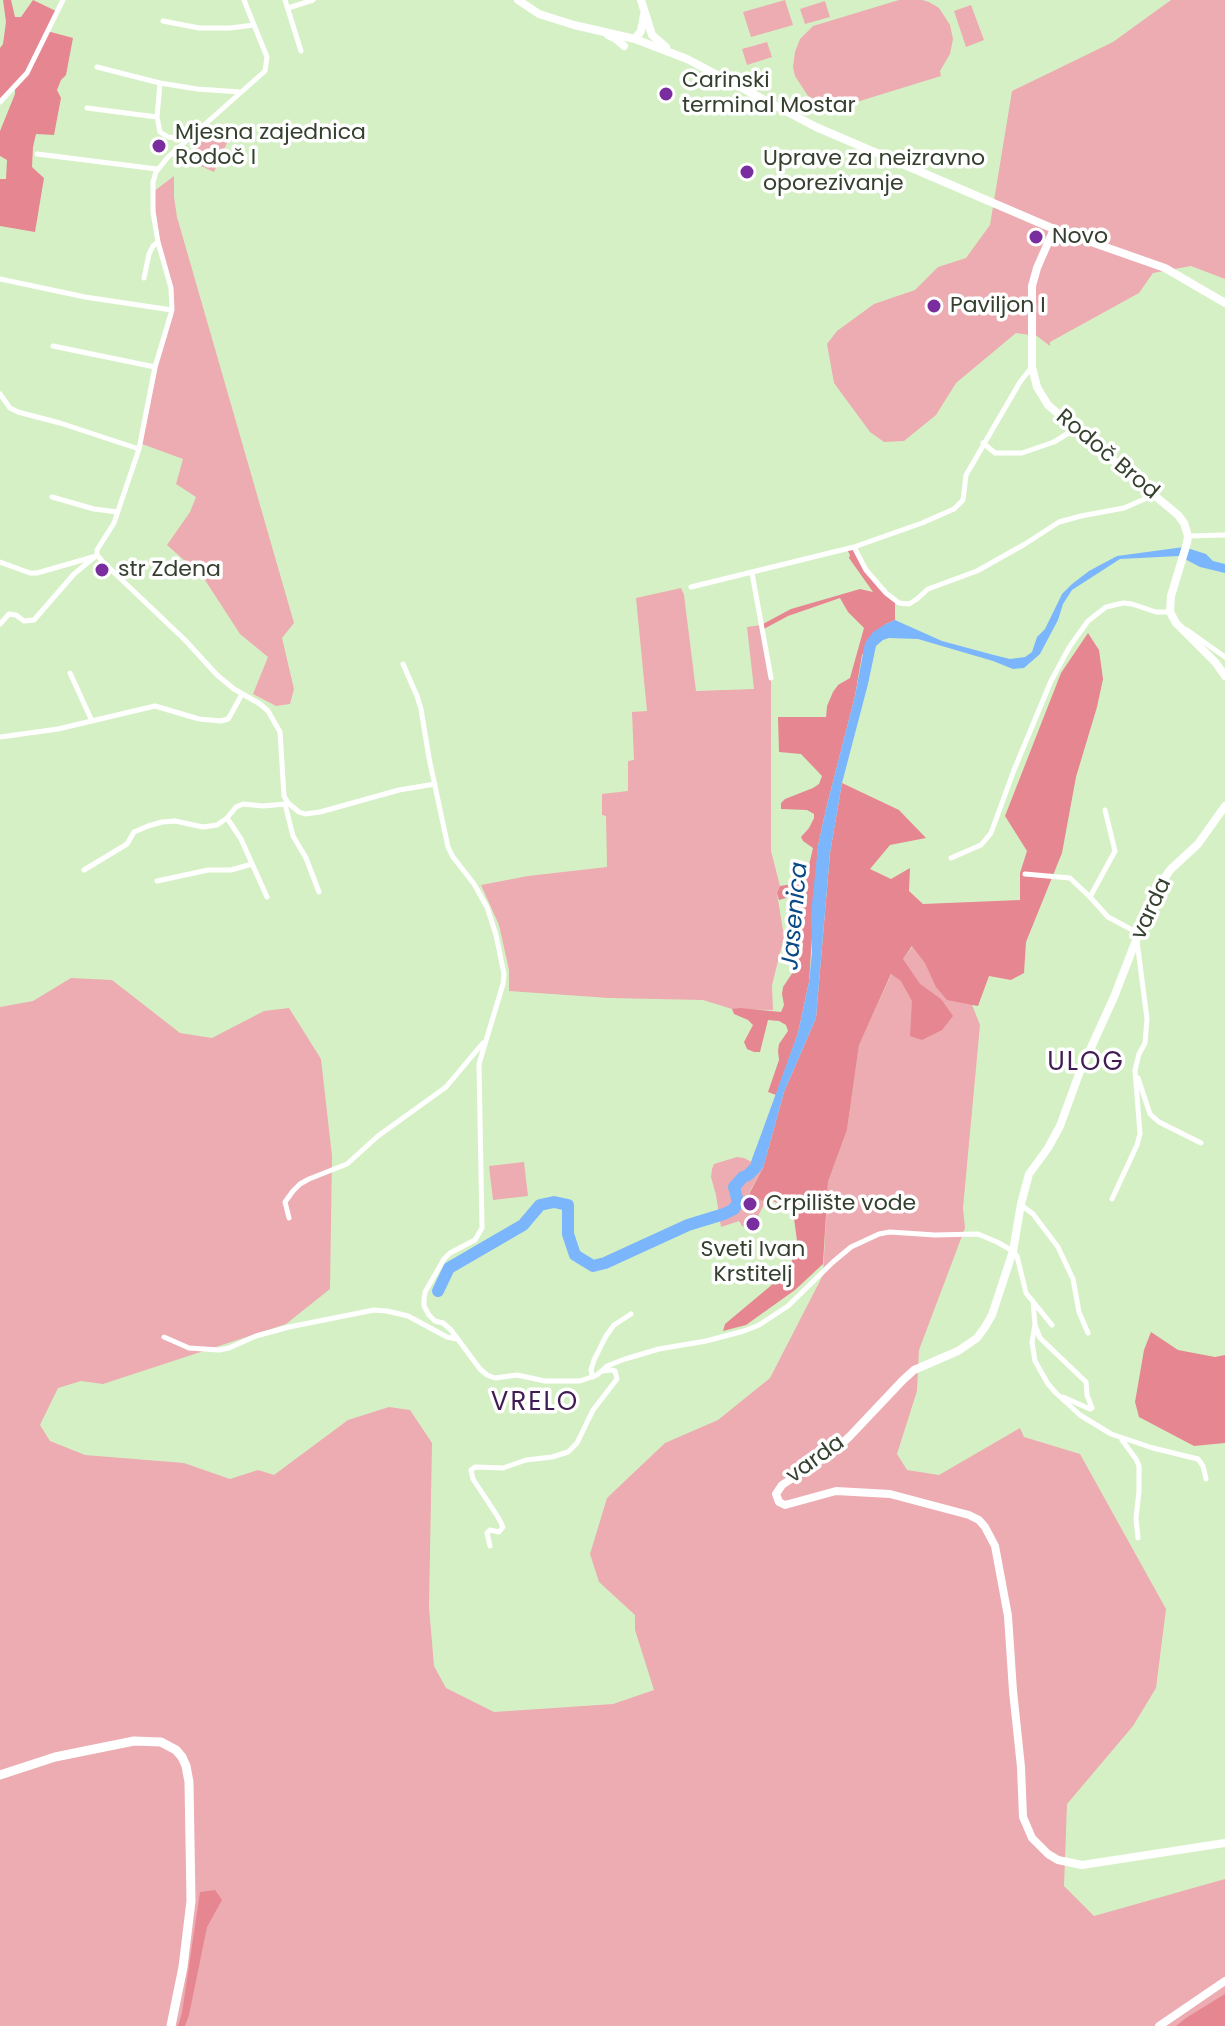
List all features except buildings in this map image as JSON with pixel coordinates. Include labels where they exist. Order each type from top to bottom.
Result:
[{"type":"main road","points":[[0,1775],[66,1754],[145,1740],[167,1744],[182,1757],[189,1782],[191,1901],[183,1967],[171,2026]]},
{"type":"street","points":[[0,102],[27,73],[63,0]]},
{"type":"street","points":[[0,624],[9,614],[24,621],[34,620],[74,574],[97,555],[118,512],[139,449],[155,367],[172,310],[171,288],[158,242],[153,182],[158,169],[168,157],[267,67],[267,57],[244,0]]},
{"type":"street","points":[[285,0],[301,51]]},
{"type":"street","points":[[288,8],[313,0]]},
{"type":"street","points":[[518,0],[539,14],[639,40],[683,58]]},
{"type":"street","points":[[641,0],[649,28],[659,43],[683,58],[816,127],[1054,229],[1165,268],[1225,303]]},
{"type":"street","points":[[639,40],[644,10]]},
{"type":"street","points":[[163,21],[199,28],[254,25]]},
{"type":"street","points":[[639,40],[647,38],[649,28]]},
{"type":"street","points":[[601,31],[624,46]]},
{"type":"street","points":[[97,67],[160,83],[241,92]]},
{"type":"street","points":[[160,83],[158,128],[162,135],[187,140]]},
{"type":"street","points":[[87,108],[157,117]]},
{"type":"street","points":[[37,154],[158,169]]},
{"type":"street","name":"Rodoč Brod","points":[[1054,229],[1032,286],[1032,367],[1041,397],[1178,515],[1184,523],[1187,540]]},
{"type":"street","points":[[144,278],[149,254],[158,242]]},
{"type":"street","points":[[0,279],[85,297],[172,310]]},
{"type":"street","points":[[53,346],[155,367]]},
{"type":"street","points":[[691,587],[854,547],[944,514],[960,504],[966,475],[1020,382],[1032,367]]},
{"type":"street","points":[[0,394],[10,408],[18,412],[139,449]]},
{"type":"street","points":[[983,443],[995,453],[1022,453],[1054,442],[1076,428]]},
{"type":"street","points":[[854,547],[866,570],[886,593],[899,603],[909,604],[928,589],[986,566],[1059,522],[1124,508],[1154,495]]},
{"type":"street","points":[[52,497],[118,512]]},
{"type":"street","points":[[1225,535],[1187,540],[1171,596],[1170,612],[1225,676]]},
{"type":"street","points":[[0,562],[37,573],[97,555]]},
{"type":"street","points":[[97,555],[217,675],[260,704],[278,726],[283,788],[293,836],[306,858],[319,892]]},
{"type":"street","points":[[752,573],[771,678]]},
{"type":"street","points":[[951,858],[981,845],[991,833],[1051,681],[1088,621],[1106,607],[1123,603],[1156,612],[1170,612]]},
{"type":"street","points":[[1182,629],[1188,630],[1225,657]]},
{"type":"street","points":[[403,664],[417,696],[448,847],[487,907],[502,964],[503,984],[479,1064],[482,1228],[475,1240],[444,1259],[424,1299],[429,1315],[451,1330],[480,1369],[490,1377],[517,1375],[545,1381],[580,1381],[593,1377],[607,1366],[646,1352],[725,1337],[759,1325],[799,1297],[851,1247],[890,1232],[978,1234],[1013,1251],[1020,1262],[1023,1287],[1052,1325]]},
{"type":"street","points":[[70,673],[92,721]]},
{"type":"street","points":[[0,737],[58,729],[155,706],[199,719],[224,720],[230,716],[242,694]]},
{"type":"street","points":[[84,870],[127,844],[134,832],[162,822],[175,821],[203,827],[217,825],[243,804],[286,804],[299,812],[312,814],[407,788],[435,784]]},
{"type":"street","name":"varda","points":[[1225,806],[1198,844],[1156,889],[1060,1126],[1029,1174],[1013,1251],[992,1315],[977,1338],[958,1351],[914,1370],[833,1452],[782,1485],[776,1497],[785,1505],[836,1491],[890,1494],[969,1515],[985,1527],[995,1546],[1008,1616],[1023,1817],[1032,1838],[1048,1854],[1058,1860],[1082,1865],[1225,1843]]},
{"type":"street","points":[[1090,897],[1115,851],[1105,810]]},
{"type":"street","points":[[227,818],[241,839],[267,897]]},
{"type":"street","points":[[157,881],[252,864]]},
{"type":"street","points":[[1025,874],[1070,878],[1108,917],[1138,936],[1147,1033],[1135,1070],[1140,1134],[1112,1199]]},
{"type":"street","points":[[289,1218],[285,1202],[300,1184],[347,1164],[378,1136],[446,1087],[486,1039]]},
{"type":"street","points":[[1135,1070],[1150,1114],[1159,1122],[1201,1143]]},
{"type":"street","points":[[1021,1204],[1033,1214],[1063,1257],[1073,1279],[1079,1312],[1088,1333]]},
{"type":"street","points":[[1033,1300],[1035,1361],[1056,1393],[1080,1415],[1122,1439],[1198,1459],[1206,1479]]},
{"type":"street","points":[[164,1337],[189,1348],[219,1350],[289,1327],[374,1310],[408,1316],[447,1337],[458,1339]]},
{"type":"street","points":[[593,1377],[591,1370],[594,1360],[606,1336],[614,1325],[631,1314]]},
{"type":"street","points":[[1035,1325],[1044,1344],[1086,1382],[1092,1408],[1056,1393]]},
{"type":"street","points":[[490,1546],[487,1533],[490,1530],[501,1531],[502,1523],[481,1493],[471,1470],[480,1467],[503,1468],[568,1452],[577,1443],[593,1410],[617,1379],[615,1371],[600,1372]]},
{"type":"street","points":[[1122,1439],[1139,1466],[1138,1538]]},
{"type":"street","points":[[1159,2026],[1225,1981]]},
{"type":"shaded area","points":[[3,0],[11,0],[15,17],[21,17],[33,0],[56,11],[47,31],[73,38],[66,75],[57,90],[61,98],[54,135],[36,134],[33,147],[32,167],[44,178],[35,232],[0,226],[0,179],[6,179],[7,160],[0,156],[0,131],[15,94],[15,89],[0,102],[0,48],[6,22]]},
{"type":"shaded area","points":[[785,0],[793,25],[751,37],[743,12]]},
{"type":"shaded area","points":[[899,0],[929,2],[939,8],[950,25],[953,39],[950,54],[940,71],[941,76],[821,113],[819,106],[822,103],[808,96],[795,76],[795,52],[800,39],[813,26]]},
{"type":"shaded area","points":[[1171,0],[1225,0],[1225,279],[1191,266],[1153,273],[1139,293],[1050,342],[1050,346],[1037,336],[1016,333],[956,383],[936,415],[904,441],[884,442],[870,432],[834,383],[827,344],[837,331],[874,304],[915,290],[938,267],[966,258],[990,225],[1012,91],[1113,42]]},
{"type":"shaded area","points":[[825,1],[830,17],[805,24],[800,9]]},
{"type":"shaded area","points":[[971,5],[984,40],[966,47],[954,11]]},
{"type":"shaded area","points":[[767,42],[772,57],[747,65],[742,49]]},
{"type":"shaded area","points":[[207,125],[230,136],[214,172],[190,161]]},
{"type":"shaded area","points":[[174,176],[177,217],[294,623],[282,638],[294,689],[290,704],[276,706],[253,694],[268,657],[240,634],[203,577],[167,545],[190,512],[196,497],[176,484],[183,459],[142,444],[158,366],[173,315],[173,293],[160,243],[153,192]]},
{"type":"shaded area","points":[[854,547],[860,561],[895,600],[895,620],[886,624],[862,655],[818,846],[809,982],[798,1033],[776,1095],[768,1092],[779,1060],[779,1044],[788,1031],[786,1025],[768,1020],[760,1052],[754,1052],[747,1049],[744,1042],[753,1025],[734,1014],[732,1009],[781,1012],[784,1005],[783,987],[798,958],[799,937],[791,930],[789,921],[799,899],[790,897],[779,900],[777,893],[780,886],[805,882],[813,848],[801,837],[809,828],[814,814],[807,810],[781,809],[781,803],[813,788],[822,776],[801,754],[779,752],[778,717],[826,717],[833,692],[850,678],[864,628],[848,612],[840,598],[788,616],[762,630],[761,625],[791,609],[860,589],[873,592],[849,558],[846,548]]},
{"type":"shaded area","points":[[681,588],[696,691],[754,689],[747,627],[761,625],[771,678],[771,851],[780,886],[777,893],[784,937],[772,985],[773,1010],[732,1009],[703,1000],[509,991],[509,970],[499,925],[481,885],[607,867],[606,816],[602,815],[602,794],[628,791],[628,761],[634,760],[632,712],[647,711],[636,598]]},
{"type":"shaded area","points":[[1088,633],[1099,650],[1103,679],[1076,777],[1062,853],[1026,942],[1024,973],[1011,980],[989,976],[978,1006],[947,1000],[912,946],[903,959],[920,984],[941,999],[953,1016],[942,1030],[922,1040],[910,1036],[912,1001],[901,981],[891,974],[859,1045],[847,1130],[828,1182],[823,1264],[795,1290],[746,1325],[723,1331],[725,1324],[786,1273],[798,1248],[793,1211],[749,1194],[763,1168],[784,1092],[816,1018],[830,853],[842,783],[899,810],[926,838],[890,845],[870,869],[891,879],[910,868],[909,891],[923,904],[1020,900],[1020,873],[1027,851],[1005,816],[1061,673]]},
{"type":"shaded area","points":[[948,944],[980,1025],[963,1208],[965,1228],[919,1350],[917,1391],[897,1454],[907,1470],[939,1475],[1020,1428],[1024,1437],[1080,1454],[1166,1609],[1156,1688],[1133,1726],[1067,1804],[1064,1886],[1094,1916],[1225,1879],[1225,2026],[0,2026],[0,1007],[33,1001],[71,978],[112,980],[180,1033],[212,1038],[264,1011],[289,1008],[321,1059],[332,1156],[330,1289],[286,1324],[103,1384],[81,1381],[58,1388],[40,1425],[50,1441],[85,1455],[184,1463],[230,1479],[258,1470],[274,1475],[348,1420],[389,1407],[410,1410],[432,1443],[429,1607],[434,1666],[446,1688],[494,1712],[613,1704],[654,1690],[635,1630],[635,1615],[599,1582],[590,1554],[607,1498],[665,1443],[718,1420],[770,1378],[823,1275],[828,1182],[847,1130],[859,1044],[892,973],[913,946]]},
{"type":"shaded area","points":[[737,1157],[763,1168],[749,1193],[765,1202],[752,1229],[742,1226],[739,1221],[721,1227],[712,1169],[714,1164]]},
{"type":"shaded area","points":[[524,1162],[528,1196],[493,1200],[489,1166]]},
{"type":"shaded area","points":[[1151,1332],[1178,1350],[1215,1357],[1225,1355],[1225,1443],[1194,1446],[1139,1417],[1135,1402],[1144,1350]]},
{"type":"shaded area","points":[[215,1890],[222,1900],[207,1927],[189,2015],[185,2026],[178,2026],[200,1892]]},
{"type":"shaded area","points":[[1225,1994],[1225,2026],[1176,2026],[1186,2018]]},
{"type":"water","points":[[1184,547],[1225,564],[1225,573],[1200,567],[1179,556],[1120,559],[1072,590],[1040,654],[1024,668],[1013,669],[918,639],[889,638],[876,646],[842,783],[830,853],[816,1018],[784,1092],[763,1168],[751,1162],[798,1033],[809,982],[811,914],[818,846],[865,643],[873,632],[895,620],[942,641],[1010,659],[1025,657],[1032,652],[1037,637],[1045,629],[1062,594],[1089,571],[1117,556]]},
{"type":"waterway","name":"Jasenica","points":[[438,1291],[449,1268],[523,1225],[540,1205],[554,1202],[568,1205],[568,1234],[575,1255],[593,1266],[688,1225],[724,1214],[734,1209],[738,1202],[734,1187],[756,1167],[761,1152]]},
{"type":"place","name":"Carinski terminal Mostar","points":[[666,94]]},
{"type":"place","name":"Mjesna zajednica Rodoč I","points":[[159,146]]},
{"type":"place","name":"Uprave za neizravno oporezivanje","points":[[747,172]]},
{"type":"place","name":"Novo","points":[[1036,237]]},
{"type":"place","name":"Paviljon I","points":[[934,306]]},
{"type":"place","name":"str Zdena","points":[[102,570]]},
{"type":"place","name":"Crpilište vode","points":[[750,1204]]},
{"type":"place","name":"Sveti Ivan Krstitelj","points":[[753,1224]]},
{"type":"district","name":"ULOG","points":[[1086,1063]]},
{"type":"district","name":"VRELO","points":[[535,1403]]}]
